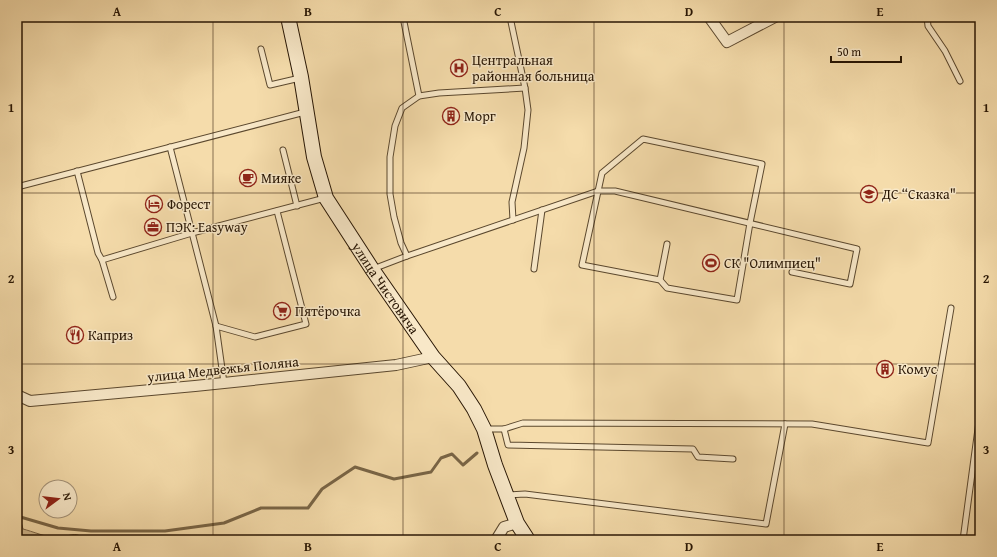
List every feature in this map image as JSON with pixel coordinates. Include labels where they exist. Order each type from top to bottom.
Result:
[{"type":"street","name":"улица Чистовича","points":[[288,17],[301,77],[314,157],[326,198],[372,269],[433,356],[459,386],[474,409],[484,429],[495,465],[517,523],[528,540]]},
{"type":"street","points":[[709,17],[727,42],[775,17]]},
{"type":"street","name":"улица Медвежья Поляна","points":[[17,395],[30,401],[224,383],[396,365],[433,356]]},
{"type":"street","points":[[496,540],[504,527],[517,523]]},
{"type":"lane","points":[[403,17],[418,96]]},
{"type":"lane","points":[[510,17],[525,88],[528,110],[524,148],[512,202],[513,220]]},
{"type":"lane","points":[[927,17],[928,26],[945,51],[960,81]]},
{"type":"lane","points":[[261,49],[270,85],[301,77]]},
{"type":"lane","points":[[407,256],[401,243],[390,194],[390,157],[395,126],[402,108],[418,96],[439,93],[525,88]]},
{"type":"lane","points":[[17,188],[76,171],[306,112]]},
{"type":"lane","points":[[643,139],[762,164],[737,300],[666,288],[660,280],[582,265],[598,191],[602,173],[643,139]]},
{"type":"lane","points":[[170,147],[216,326],[224,383]]},
{"type":"lane","points":[[283,150],[297,206]]},
{"type":"lane","points":[[76,171],[98,253],[102,260],[113,297]]},
{"type":"lane","points":[[372,269],[598,191],[615,191],[857,249],[850,284],[792,272]]},
{"type":"lane","points":[[102,260],[192,233],[326,198]]},
{"type":"lane","points":[[534,269],[542,210]]},
{"type":"lane","points":[[216,326],[255,337],[306,324],[278,211]]},
{"type":"lane","points":[[660,280],[667,244]]},
{"type":"lane","points":[[484,429],[504,429],[523,423],[812,424],[928,443],[951,308]]},
{"type":"lane","points":[[963,540],[980,414]]},
{"type":"lane","points":[[507,495],[525,494],[766,524],[785,424]]},
{"type":"lane","points":[[504,429],[508,445],[693,449],[698,457],[733,459]]},
{"type":"shaded area","points":[[20,518],[23,529],[53,538],[78,535],[85,540],[17,540],[17,519]]},
{"type":"waterway","points":[[17,516],[58,528],[91,531],[165,531],[224,523],[261,508],[308,508],[322,489],[355,467],[394,479],[431,472],[441,458],[452,454],[463,465],[477,453]]},
{"type":"place","name":"Центральная районная больница","points":[[459,68]]},
{"type":"place","name":"Морг","points":[[451,116]]},
{"type":"place","name":"Мияке","points":[[248,178]]},
{"type":"place","name":"ДС “Сказка\"","points":[[869,194]]},
{"type":"place","name":"Форест","points":[[154,204]]},
{"type":"place","name":"ПЭК: Easyway","points":[[153,227]]},
{"type":"place","name":"СК \"Олимпиец\"","points":[[711,263]]},
{"type":"place","name":"Пятёрочка","points":[[282,311]]},
{"type":"place","name":"Каприз","points":[[75,335]]},
{"type":"place","name":"Комус","points":[[885,369]]}]
